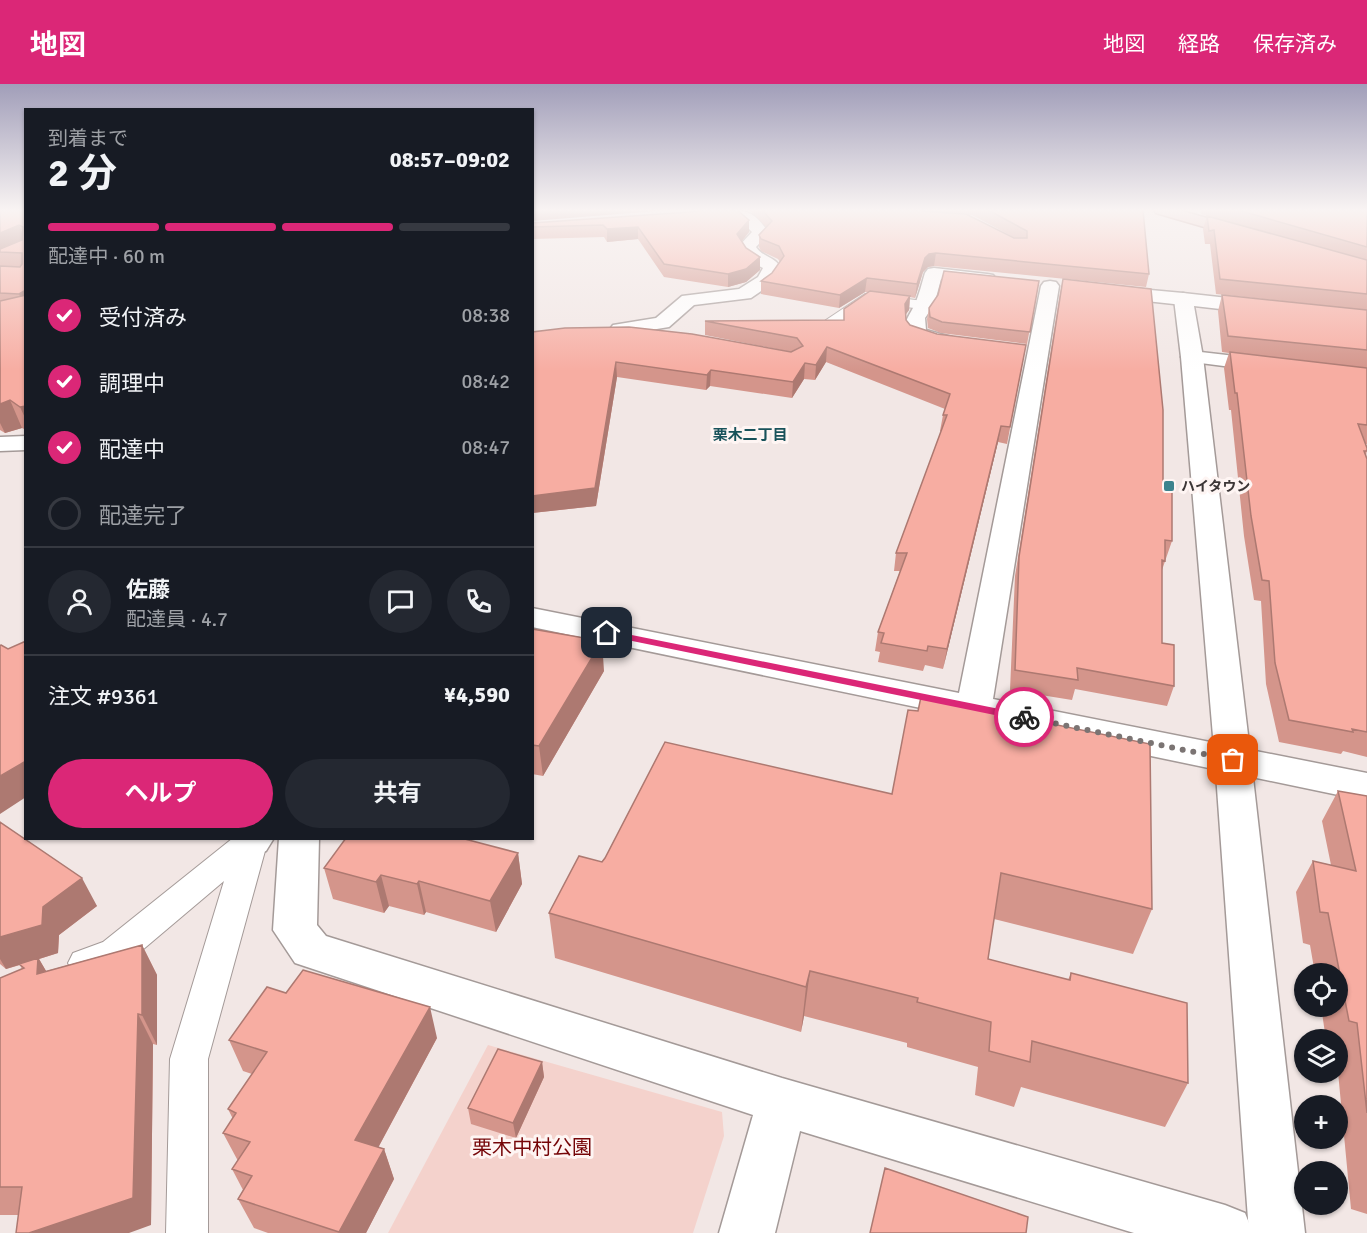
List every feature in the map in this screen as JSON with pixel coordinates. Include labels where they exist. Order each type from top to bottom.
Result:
[{"type":"street","points":[[598,331],[662,323],[689,300],[744,294],[765,281],[772,270],[768,264]]},
{"type":"street","points":[[970,345],[936,341],[916,333],[915,318],[924,305],[934,273],[1004,281]]},
{"type":"street","points":[[974,707],[1027,352],[1058,286],[1285,310]]},
{"type":"street","points":[[1183,299],[1192,357],[1233,760],[1277,1233]]},
{"type":"street","points":[[620,329],[678,339]]},
{"type":"street","points":[[1192,357],[1296,369]]},
{"type":"street","points":[[0,444],[24,443]]},
{"type":"street","points":[[534,619],[1367,787]]},
{"type":"street","points":[[299,840],[295,930],[311,950],[729,1083],[782,1102],[1225,1233]]},
{"type":"street","points":[[747,1233],[782,1102]]},
{"type":"lane","points":[[831,323],[865,298],[924,305]]},
{"type":"lane","points":[[51,974],[115,953],[252,840]]},
{"type":"lane","points":[[187,1233],[189,1059],[253,840]]},
{"type":"green space","name":"栗木中村公園","points":[[488,1045],[722,1112],[724,1136],[693,1233],[388,1233]]},
{"type":"building","points":[[24,264],[24,291],[19,294],[0,293],[0,266],[20,267]]},
{"type":"building","points":[[664,264],[752,264],[746,269],[728,274]]},
{"type":"building","points":[[779,264],[923,264],[917,284],[867,278],[840,295],[761,281],[772,273]]},
{"type":"building","points":[[1044,264],[1148,264],[1149,274]]},
{"type":"building","points":[[1218,264],[1367,264],[1367,294],[1220,279]]},
{"type":"building","points":[[944,271],[1039,281],[1030,332],[942,322],[930,317],[929,308],[938,295]]},
{"type":"building","points":[[1063,279],[1151,289],[1163,410],[1163,490],[1172,491],[1172,541],[1165,540],[1165,561],[1162,560],[1162,643],[1174,645],[1174,686],[1077,668],[1078,680],[1015,670],[1019,557]]},
{"type":"building","points":[[870,291],[910,296],[905,304],[906,320],[910,325],[937,334],[1026,345],[1010,427],[1001,426],[947,649],[928,646],[927,651],[881,643],[884,633],[878,632],[907,553],[896,553],[947,415],[943,415],[950,394],[827,347],[816,365],[805,363],[793,382],[711,370],[707,375],[616,362],[595,488],[534,496],[534,332],[565,328],[629,327],[692,334],[791,352],[803,346],[797,338],[705,321],[844,320],[844,309]]},
{"type":"building","points":[[24,295],[24,406],[20,407],[10,400],[0,404],[0,301]]},
{"type":"building","points":[[1222,295],[1367,310],[1367,350],[1228,336]]},
{"type":"building","points":[[1230,352],[1367,368],[1367,425],[1358,424],[1367,448],[1367,451],[1364,451],[1367,459],[1367,732],[1352,729],[1353,732],[1289,720],[1275,663],[1269,581],[1262,580],[1251,516]]},
{"type":"building","points":[[534,629],[602,641],[539,746],[534,745]]},
{"type":"building","points":[[24,642],[24,762],[0,776],[0,646],[8,649]]},
{"type":"building","points":[[921,697],[1150,744],[1152,909],[1001,873],[988,959],[1070,980],[1071,973],[1187,1003],[1188,1083],[1032,1041],[1030,1062],[989,1051],[991,1022],[917,1002],[918,998],[810,971],[806,987],[549,913],[579,856],[602,862],[605,858],[665,742],[892,794],[908,710],[918,711]]},
{"type":"building","points":[[1338,791],[1367,796],[1367,1113],[1357,1023],[1349,1021],[1348,1016],[1348,963],[1338,963],[1328,913],[1320,912],[1313,861],[1356,871]]},
{"type":"building","points":[[0,822],[82,878],[43,907],[42,925],[0,937]]},
{"type":"building","points":[[345,840],[469,840],[518,853],[490,901],[419,881],[417,884],[381,875],[376,882],[324,868]]},
{"type":"building","points":[[142,945],[142,1015],[138,1014],[133,1198],[29,1233],[16,1233],[22,1187],[0,1187],[0,978],[24,968],[19,964],[38,958],[37,974]]},
{"type":"building","points":[[303,970],[430,1007],[355,1140],[384,1149],[339,1232],[238,1199],[252,1176],[232,1169],[250,1142],[223,1133],[236,1113],[228,1109],[267,1052],[229,1040],[267,987],[286,993]]},
{"type":"building","points":[[498,1049],[542,1062],[513,1123],[468,1108]]},
{"type":"building","points":[[885,1168],[1028,1217],[1026,1233],[870,1233]]},
{"type":"way so far","points":[[1024,717],[1233,760]]},
{"type":"place","name":"ハイタウン","points":[[1169,486]]},
{"type":"district","name":"栗木二丁目","points":[[750,435]]},
{"type":"route","points":[[607,633],[1024,717]]}]
